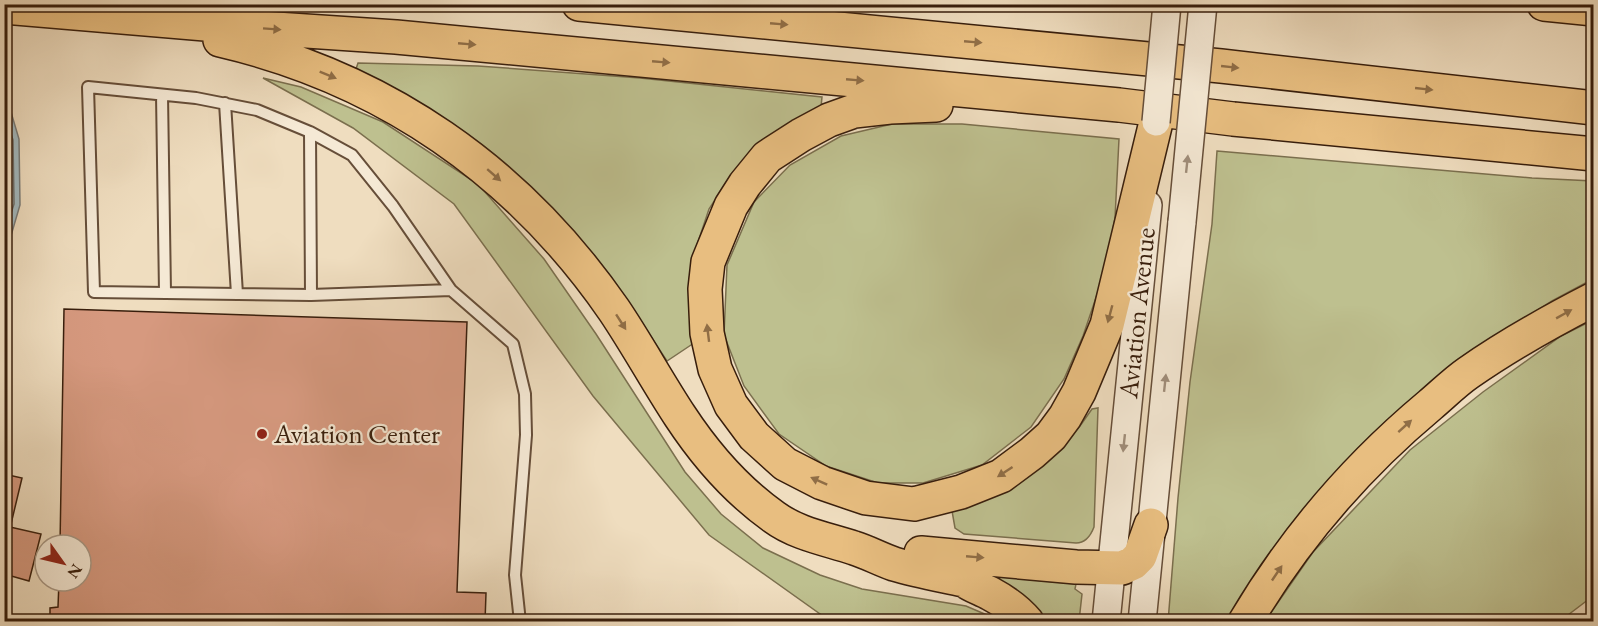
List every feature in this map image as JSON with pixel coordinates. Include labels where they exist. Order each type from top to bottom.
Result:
[{"type":"highway","points":[[579,4],[1221,66],[1593,108]]},
{"type":"highway","points":[[1544,4],[1593,9]]},
{"type":"highway","points":[[4,7],[396,37],[1119,105],[1233,119],[1593,154]]},
{"type":"highway","points":[[4,7],[206,37],[249,46],[354,86],[394,107],[440,135],[482,165],[515,193],[550,230],[613,309],[680,416],[719,468],[750,498],[776,519],[806,534],[854,548],[894,564],[964,580],[992,594],[1027,621]]},
{"type":"highway","points":[[1119,105],[1056,108],[890,106],[854,111],[829,120],[767,157],[731,206],[708,262],[705,289],[706,333],[715,369],[732,405],[754,436],[785,465],[822,483],[866,498],[914,504],[961,492],[1001,476],[1051,436],[1065,417],[1090,369],[1107,325],[1139,217],[1156,122]]},
{"type":"highway","points":[[1245,621],[1317,518],[1381,448],[1468,373],[1526,336],[1593,299]]},
{"type":"highway","points":[[854,548],[1111,569],[1122,568],[1133,563],[1140,556],[1151,525]]},
{"type":"street","points":[[1156,122],[1167,4]]},
{"type":"street","name":"Aviation Avenue","points":[[1142,621],[1203,4]]},
{"type":"street","name":"Aviation Avenue","points":[[1106,621],[1139,217]]},
{"type":"lane","points":[[451,290],[311,295],[94,291],[88,87],[196,98],[257,110],[310,132],[352,155],[393,206],[451,290],[513,345],[525,394],[526,435],[515,575],[520,621]]},
{"type":"lane","points":[[162,95],[165,292]]},
{"type":"lane","points":[[225,104],[237,294]]},
{"type":"lane","points":[[310,132],[311,295]]},
{"type":"green space","points":[[358,63],[478,66],[640,78],[822,97],[821,107],[762,140],[733,172],[709,209],[689,279],[690,316],[694,343],[667,361],[607,271],[575,232],[538,194],[482,145],[429,110],[356,69]]},
{"type":"green space","points":[[263,78],[301,87],[383,122],[478,184],[544,259],[596,334],[685,472],[721,514],[763,548],[820,575],[862,589],[966,606],[1001,621],[830,621],[709,535],[593,396],[454,204],[353,128]]},
{"type":"green space","points":[[892,124],[962,124],[1119,139],[1115,218],[1106,268],[1083,336],[1064,379],[1031,427],[982,465],[923,483],[878,483],[826,466],[779,434],[744,386],[724,335],[727,265],[754,202],[790,165],[841,136]]},
{"type":"green space","points":[[1217,151],[1532,178],[1593,181],[1593,279],[1552,301],[1473,351],[1237,606],[1228,621],[1168,622],[1190,382],[1212,224]]},
{"type":"green space","points":[[1593,320],[1593,596],[1560,621],[1265,621],[1313,552],[1410,450],[1483,392],[1561,336]]},
{"type":"green space","points":[[1098,408],[1094,527],[1090,536],[1076,543],[964,534],[955,528],[952,511],[1060,447],[1092,409]]},
{"type":"green space","points":[[993,576],[1076,584],[1075,589],[1082,594],[1079,621],[1049,621],[1027,600]]},
{"type":"water","points":[[5,101],[8,102],[19,139],[20,205],[10,239],[5,242]]},
{"type":"building","name":"Aviation Center","points":[[64,309],[467,322],[457,592],[486,593],[485,622],[50,622],[50,608],[58,607],[59,593],[93,593],[93,533],[60,533]]},
{"type":"building","points":[[4,474],[22,478],[11,524],[4,522]]},
{"type":"building","points":[[10,527],[37,533],[33,533],[33,565],[29,581],[4,574],[4,549]]},
{"type":"place","name":"Aviation Center","points":[[262,434]]}]
